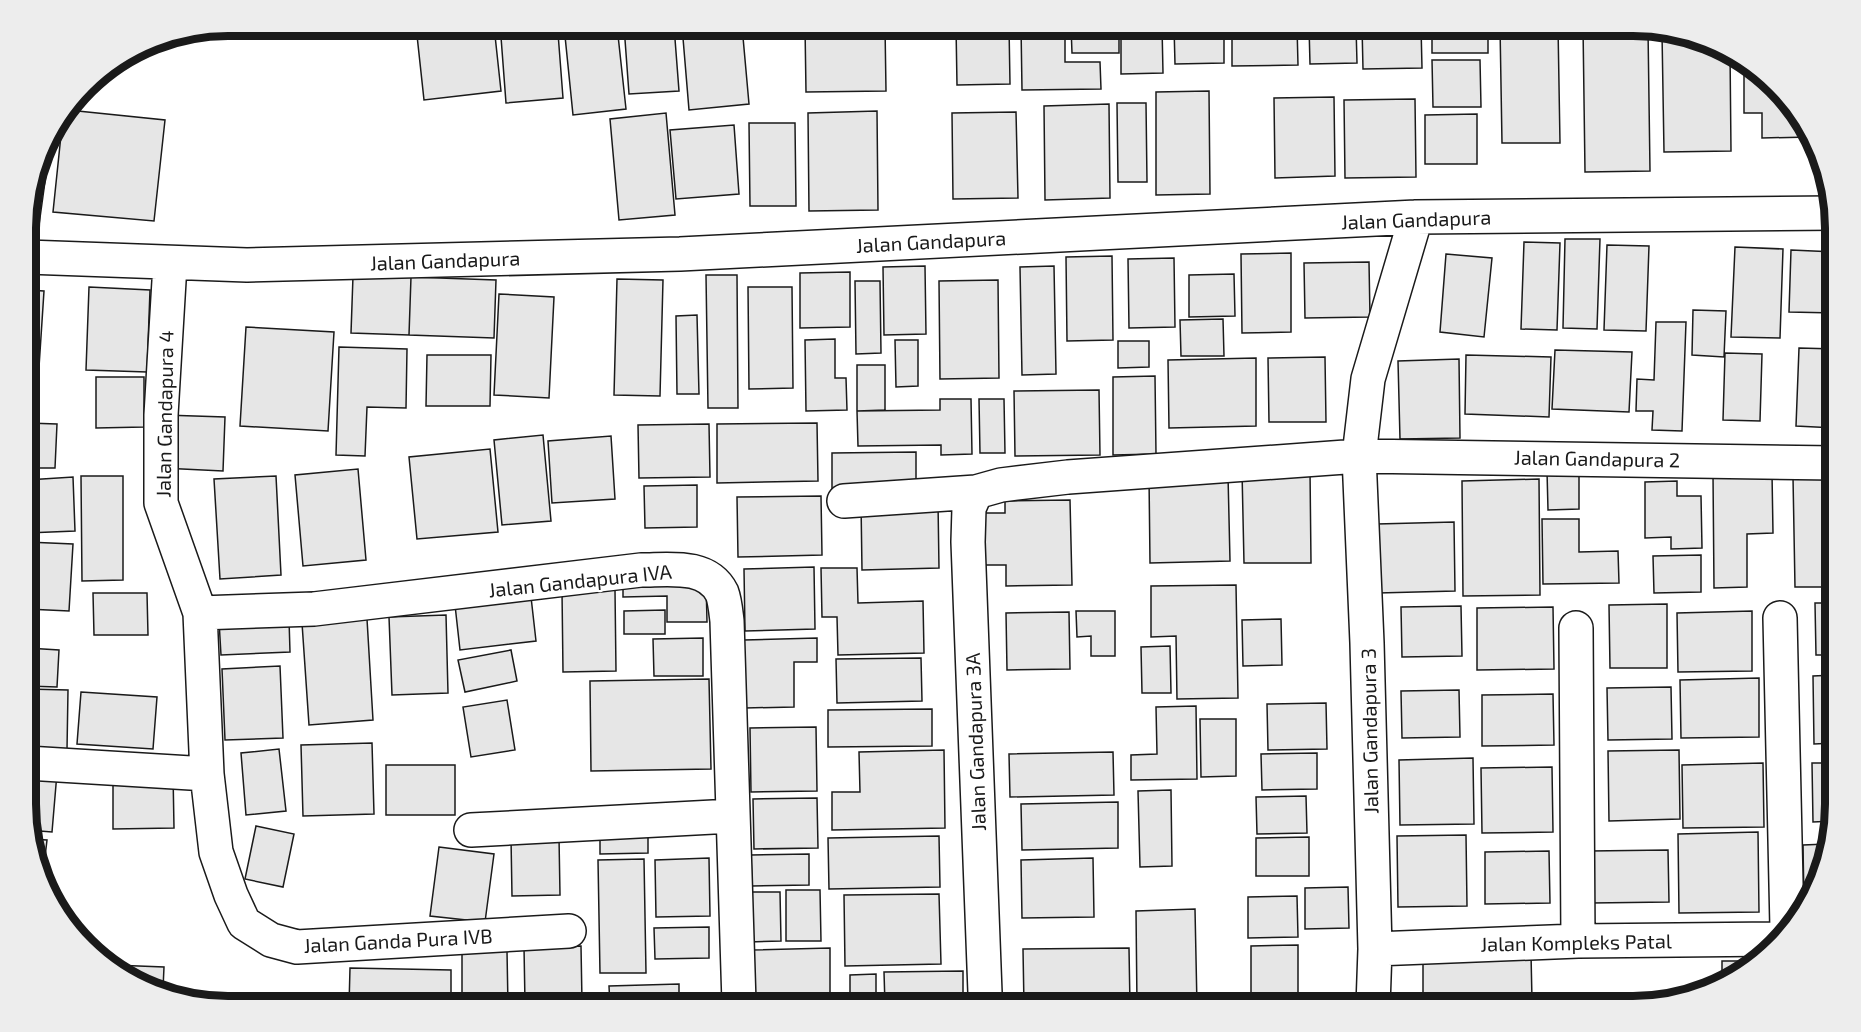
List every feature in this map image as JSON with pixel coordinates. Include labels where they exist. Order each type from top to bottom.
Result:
[{"type":"street","name":"Jalan Gandapura","points":[[36,257],[247,266],[680,254],[1416,218],[1825,213]]},
{"type":"street","name":"Jalan Gandapura 3","points":[[1373,996],[1375,949],[1367,643],[1359,456],[1368,379],[1416,218]]},
{"type":"street","name":"Jalan Gandapura 4","points":[[170,264],[161,415],[161,504],[200,613],[207,774]]},
{"type":"street","name":"Jalan Gandapura 2","points":[[1359,456],[1825,463]]},
{"type":"street","points":[[844,501],[976,492],[1001,485],[1068,477],[1359,456]]},
{"type":"street","name":"Jalan Gandapura 3A","points":[[976,492],[969,508],[968,542],[985,993]]},
{"type":"street","name":"Jalan Gandapura IVA","points":[[200,613],[314,609],[640,570],[682,570],[710,578],[722,594],[727,621],[739,996]]},
{"type":"street","points":[[1780,618],[1787,919]]},
{"type":"street","points":[[1576,628],[1578,941]]},
{"type":"street","points":[[36,764],[207,774]]},
{"type":"street","name":"Jalan Ganda Pura IVB","points":[[207,774],[216,852],[231,895],[244,923],[271,940],[297,947],[569,931]]},
{"type":"street","points":[[471,830],[732,816]]},
{"type":"street","name":"Jalan Kompleks Patal","points":[[1375,949],[1578,941],[1769,939]]},
{"type":"building","points":[[417,36],[495,36],[501,91],[424,100]]},
{"type":"building","points":[[558,36],[563,98],[506,103],[501,37]]},
{"type":"building","points":[[565,36],[618,36],[626,109],[573,115]]},
{"type":"building","points":[[625,36],[675,36],[679,91],[629,94]]},
{"type":"building","points":[[683,36],[743,36],[749,104],[689,110]]},
{"type":"building","points":[[805,36],[885,36],[886,91],[806,92]]},
{"type":"building","points":[[956,36],[1009,36],[1010,84],[957,85]]},
{"type":"building","points":[[1021,36],[1065,36],[1065,62],[1100,62],[1101,89],[1022,90]]},
{"type":"building","points":[[1071,36],[1119,36],[1119,53],[1072,53]]},
{"type":"building","points":[[1121,36],[1162,36],[1163,73],[1121,74]]},
{"type":"building","points":[[1174,36],[1224,36],[1224,63],[1175,64]]},
{"type":"building","points":[[1232,36],[1297,36],[1298,65],[1232,66]]},
{"type":"building","points":[[1309,36],[1356,36],[1357,63],[1310,64]]},
{"type":"building","points":[[1362,36],[1421,36],[1422,68],[1363,69]]},
{"type":"building","points":[[1432,36],[1488,36],[1488,53],[1432,53]]},
{"type":"building","points":[[1500,36],[1558,36],[1560,143],[1502,143]]},
{"type":"building","points":[[1583,36],[1648,37],[1650,171],[1585,172]]},
{"type":"building","points":[[1662,39],[1706,51],[1730,63],[1731,151],[1664,152]]},
{"type":"building","points":[[1432,60],[1480,60],[1481,107],[1433,107]]},
{"type":"building","points":[[1744,72],[1769,92],[1802,137],[1762,138],[1762,113],[1744,113]]},
{"type":"building","points":[[1209,91],[1210,194],[1156,195],[1156,92]]},
{"type":"building","points":[[1334,97],[1335,176],[1275,178],[1274,98]]},
{"type":"building","points":[[1415,99],[1416,177],[1345,178],[1344,100]]},
{"type":"building","points":[[1117,103],[1146,103],[1147,182],[1118,182]]},
{"type":"building","points":[[1109,104],[1110,198],[1045,200],[1044,106]]},
{"type":"building","points":[[76,111],[165,120],[154,221],[53,212],[61,134]]},
{"type":"building","points":[[877,111],[878,210],[809,211],[808,113]]},
{"type":"building","points":[[1016,112],[1018,198],[953,199],[952,113]]},
{"type":"building","points":[[666,113],[675,215],[619,220],[610,119]]},
{"type":"building","points":[[1477,114],[1477,164],[1425,164],[1425,115]]},
{"type":"building","points":[[749,123],[795,123],[796,206],[750,206]]},
{"type":"building","points":[[734,125],[739,194],[676,199],[670,130]]},
{"type":"building","points":[[48,162],[39,225],[36,225],[38,203]]},
{"type":"building","points":[[1565,239],[1600,239],[1597,329],[1563,328]]},
{"type":"building","points":[[1524,242],[1560,243],[1557,330],[1521,329]]},
{"type":"building","points":[[1607,245],[1649,246],[1646,331],[1604,330]]},
{"type":"building","points":[[1735,247],[1783,249],[1780,338],[1731,337]]},
{"type":"building","points":[[1791,250],[1825,252],[1825,313],[1789,312]]},
{"type":"building","points":[[1291,253],[1291,332],[1242,333],[1241,254]]},
{"type":"building","points":[[1446,254],[1492,258],[1484,337],[1440,332]]},
{"type":"building","points":[[1112,256],[1113,340],[1067,341],[1066,257]]},
{"type":"building","points":[[1174,258],[1175,327],[1129,328],[1128,259]]},
{"type":"building","points":[[1369,262],[1370,317],[1305,318],[1304,263]]},
{"type":"building","points":[[925,266],[926,334],[884,335],[883,267]]},
{"type":"building","points":[[1054,266],[1056,374],[1022,375],[1020,267]]},
{"type":"building","points":[[850,272],[850,327],[800,328],[800,273]]},
{"type":"building","points":[[1234,274],[1235,316],[1189,317],[1189,275]]},
{"type":"building","points":[[706,275],[737,275],[738,408],[708,408]]},
{"type":"building","points":[[353,276],[411,277],[409,335],[351,333]]},
{"type":"building","points":[[411,277],[496,280],[494,338],[409,335]]},
{"type":"building","points":[[617,279],[663,280],[660,396],[614,395]]},
{"type":"building","points":[[998,280],[999,378],[940,379],[939,281]]},
{"type":"building","points":[[855,281],[880,281],[881,353],[856,354]]},
{"type":"building","points":[[89,287],[150,290],[147,372],[86,370]]},
{"type":"building","points":[[748,287],[792,287],[793,388],[749,389]]},
{"type":"building","points":[[36,291],[44,291],[36,413]]},
{"type":"building","points":[[499,294],[554,297],[549,398],[494,395]]},
{"type":"building","points":[[1693,310],[1726,311],[1724,357],[1692,355]]},
{"type":"building","points":[[697,315],[699,394],[677,394],[676,316]]},
{"type":"building","points":[[1223,319],[1224,356],[1181,356],[1180,320]]},
{"type":"building","points":[[1656,322],[1686,322],[1682,431],[1652,430],[1653,411],[1636,411],[1637,379],[1654,380]]},
{"type":"building","points":[[246,327],[334,332],[328,431],[240,426]]},
{"type":"building","points":[[835,339],[835,378],[846,378],[847,410],[806,411],[805,340]]},
{"type":"building","points":[[895,340],[918,340],[918,386],[896,387]]},
{"type":"building","points":[[1118,341],[1149,341],[1149,367],[1118,368]]},
{"type":"building","points":[[339,347],[407,349],[406,408],[367,407],[365,456],[336,455]]},
{"type":"building","points":[[1799,348],[1825,349],[1825,427],[1796,426]]},
{"type":"building","points":[[1555,350],[1632,352],[1629,412],[1552,409]]},
{"type":"building","points":[[1725,353],[1762,354],[1760,421],[1723,420]]},
{"type":"building","points":[[427,355],[491,355],[490,406],[426,406]]},
{"type":"building","points":[[1466,355],[1551,357],[1549,417],[1465,414]]},
{"type":"building","points":[[1325,357],[1326,422],[1269,422],[1268,358]]},
{"type":"building","points":[[1256,358],[1256,426],[1169,428],[1168,360]]},
{"type":"building","points":[[1459,359],[1460,438],[1400,439],[1398,361]]},
{"type":"building","points":[[857,365],[885,365],[885,410],[857,411]]},
{"type":"building","points":[[1155,376],[1156,454],[1113,455],[1113,377]]},
{"type":"building","points":[[96,377],[144,377],[144,427],[96,428]]},
{"type":"building","points":[[1099,390],[1100,455],[1015,456],[1014,391]]},
{"type":"building","points":[[940,399],[971,399],[972,454],[941,455],[941,445],[858,446],[857,411],[940,410]]},
{"type":"building","points":[[979,399],[1004,399],[1005,453],[980,453]]},
{"type":"building","points":[[164,415],[225,417],[223,471],[162,468]]},
{"type":"building","points":[[36,423],[57,424],[55,468],[36,468]]},
{"type":"building","points":[[817,423],[818,481],[717,483],[717,424]]},
{"type":"building","points":[[709,424],[710,477],[639,478],[638,425]]},
{"type":"building","points":[[543,435],[551,521],[502,525],[494,440]]},
{"type":"building","points":[[611,436],[615,499],[552,503],[548,441]]},
{"type":"building","points":[[490,449],[498,532],[417,539],[409,457]]},
{"type":"building","points":[[916,452],[916,492],[832,493],[832,453]]},
{"type":"building","points":[[358,469],[366,560],[303,566],[295,475]]},
{"type":"building","points":[[1310,470],[1311,563],[1244,563],[1242,471]]},
{"type":"building","points":[[1579,470],[1579,509],[1548,510],[1547,471]]},
{"type":"building","points":[[1772,473],[1773,533],[1747,534],[1747,587],[1714,588],[1713,474]]},
{"type":"building","points":[[1228,475],[1230,561],[1150,563],[1149,476]]},
{"type":"building","points":[[81,476],[123,476],[123,580],[82,581]]},
{"type":"building","points":[[276,476],[281,575],[220,579],[214,479]]},
{"type":"building","points":[[1825,476],[1825,587],[1795,587],[1793,477]]},
{"type":"building","points":[[73,477],[75,531],[36,533],[36,479]]},
{"type":"building","points":[[1539,479],[1540,595],[1463,596],[1462,481]]},
{"type":"building","points":[[1677,481],[1677,496],[1701,496],[1702,548],[1671,549],[1671,537],[1645,538],[1645,482]]},
{"type":"building","points":[[697,485],[697,527],[645,528],[644,486]]},
{"type":"building","points":[[821,496],[822,555],[738,557],[737,497]]},
{"type":"building","points":[[1070,500],[1072,585],[1006,586],[1006,565],[984,565],[983,513],[1005,513],[1005,501]]},
{"type":"building","points":[[938,502],[939,568],[862,570],[861,503]]},
{"type":"building","points":[[1542,519],[1579,519],[1579,552],[1618,551],[1619,583],[1543,584]]},
{"type":"building","points":[[1454,522],[1455,591],[1378,593],[1377,524]]},
{"type":"building","points":[[36,542],[73,544],[69,611],[36,609]]},
{"type":"building","points":[[1701,555],[1701,592],[1654,593],[1653,556]]},
{"type":"building","points":[[814,567],[815,629],[745,631],[744,569]]},
{"type":"building","points":[[821,568],[857,568],[858,603],[923,601],[924,653],[838,655],[837,617],[822,617]]},
{"type":"building","points":[[706,581],[707,622],[667,622],[667,596],[623,597],[623,582]]},
{"type":"building","points":[[1236,585],[1238,698],[1177,699],[1176,636],[1151,637],[1151,586]]},
{"type":"building","points":[[530,588],[536,641],[460,650],[454,596]]},
{"type":"building","points":[[615,590],[616,671],[563,672],[562,591]]},
{"type":"building","points":[[93,593],[147,593],[148,635],[94,635]]},
{"type":"building","points":[[1815,603],[1825,603],[1825,655],[1816,655]]},
{"type":"building","points":[[1667,604],[1667,668],[1610,668],[1609,605]]},
{"type":"building","points":[[1461,606],[1462,656],[1402,657],[1401,607]]},
{"type":"building","points":[[1553,607],[1554,669],[1477,670],[1477,608]]},
{"type":"building","points":[[665,610],[665,634],[624,634],[624,611]]},
{"type":"building","points":[[1076,611],[1115,611],[1115,656],[1091,656],[1091,636],[1077,637]]},
{"type":"building","points":[[1752,611],[1752,671],[1678,672],[1677,613]]},
{"type":"building","points":[[1069,612],[1070,669],[1007,670],[1006,613]]},
{"type":"building","points":[[446,615],[448,693],[392,695],[389,617]]},
{"type":"building","points":[[289,619],[290,652],[221,655],[219,621]]},
{"type":"building","points":[[367,619],[373,720],[309,725],[302,623]]},
{"type":"building","points":[[1281,619],[1282,665],[1243,666],[1242,620]]},
{"type":"building","points":[[703,638],[703,676],[654,676],[653,639]]},
{"type":"building","points":[[817,638],[817,662],[794,662],[794,707],[745,708],[744,640]]},
{"type":"building","points":[[1170,646],[1171,693],[1142,693],[1141,647]]},
{"type":"building","points":[[36,649],[59,650],[57,687],[36,686]]},
{"type":"building","points":[[511,650],[517,681],[465,692],[458,660]]},
{"type":"building","points":[[921,658],[922,701],[837,703],[836,659]]},
{"type":"building","points":[[280,666],[283,738],[225,740],[222,669]]},
{"type":"building","points":[[1825,675],[1825,743],[1814,744],[1813,676]]},
{"type":"building","points":[[1759,678],[1759,737],[1681,738],[1680,680]]},
{"type":"building","points":[[709,679],[711,769],[591,771],[590,681]]},
{"type":"building","points":[[1671,687],[1672,739],[1608,740],[1607,688]]},
{"type":"building","points":[[36,689],[68,690],[67,750],[36,749]]},
{"type":"building","points":[[1459,690],[1460,737],[1402,738],[1401,691]]},
{"type":"building","points":[[81,692],[157,697],[153,749],[77,744]]},
{"type":"building","points":[[1553,694],[1554,745],[1482,746],[1482,695]]},
{"type":"building","points":[[507,700],[515,750],[471,757],[463,707]]},
{"type":"building","points":[[1326,703],[1327,749],[1268,750],[1267,704]]},
{"type":"building","points":[[1196,706],[1197,779],[1131,780],[1131,755],[1157,754],[1156,707]]},
{"type":"building","points":[[932,709],[932,746],[828,747],[828,710]]},
{"type":"building","points":[[1200,719],[1236,719],[1236,776],[1201,777]]},
{"type":"building","points":[[816,727],[817,791],[751,792],[750,728]]},
{"type":"building","points":[[372,743],[374,814],[303,816],[301,745]]},
{"type":"building","points":[[279,749],[286,811],[246,815],[241,753]]},
{"type":"building","points":[[944,750],[945,828],[832,830],[832,792],[860,792],[859,752]]},
{"type":"building","points":[[1679,750],[1680,819],[1609,821],[1608,751]]},
{"type":"building","points":[[1113,752],[1114,795],[1010,797],[1009,754]]},
{"type":"building","points":[[1317,753],[1317,789],[1262,790],[1261,754]]},
{"type":"building","points":[[1473,758],[1474,824],[1400,825],[1399,760]]},
{"type":"building","points":[[1763,763],[1764,827],[1683,828],[1682,765]]},
{"type":"building","points":[[1812,763],[1825,763],[1824,821],[1813,822]]},
{"type":"building","points":[[386,765],[455,765],[455,815],[386,815]]},
{"type":"building","points":[[1552,767],[1553,832],[1482,833],[1481,768]]},
{"type":"building","points":[[36,772],[57,773],[52,832],[38,831]]},
{"type":"building","points":[[173,773],[174,828],[113,829],[113,774]]},
{"type":"building","points":[[1171,790],[1172,866],[1140,867],[1138,791]]},
{"type":"building","points":[[1306,796],[1307,833],[1257,834],[1256,797]]},
{"type":"building","points":[[817,798],[818,848],[754,849],[753,799]]},
{"type":"building","points":[[1118,802],[1118,848],[1022,850],[1021,804]]},
{"type":"building","points":[[256,826],[294,834],[283,887],[245,879]]},
{"type":"building","points":[[648,829],[648,853],[600,854],[600,830]]},
{"type":"building","points":[[1758,832],[1759,912],[1679,913],[1678,834]]},
{"type":"building","points":[[1466,835],[1467,906],[1398,907],[1397,836]]},
{"type":"building","points":[[939,836],[940,887],[829,889],[828,838]]},
{"type":"building","points":[[559,837],[560,895],[512,896],[511,838]]},
{"type":"building","points":[[1309,837],[1309,876],[1256,876],[1256,838]]},
{"type":"building","points":[[40,840],[47,840],[45,860]]},
{"type":"building","points":[[1820,844],[1815,866],[1804,891],[1803,845]]},
{"type":"building","points":[[439,847],[494,854],[485,922],[430,916]]},
{"type":"building","points":[[1668,850],[1669,902],[1591,903],[1590,851]]},
{"type":"building","points":[[1549,851],[1550,903],[1485,904],[1485,852]]},
{"type":"building","points":[[809,854],[809,885],[752,886],[751,855]]},
{"type":"building","points":[[709,858],[710,916],[656,917],[655,860]]},
{"type":"building","points":[[1093,858],[1094,917],[1022,918],[1021,860]]},
{"type":"building","points":[[644,859],[646,973],[600,973],[598,860]]},
{"type":"building","points":[[1348,887],[1349,928],[1305,929],[1305,888]]},
{"type":"building","points":[[786,890],[820,890],[821,941],[786,941]]},
{"type":"building","points":[[748,892],[780,892],[781,941],[749,942]]},
{"type":"building","points":[[939,894],[941,964],[845,966],[844,895]]},
{"type":"building","points":[[1297,896],[1298,937],[1248,938],[1248,897]]},
{"type":"building","points":[[1195,909],[1197,996],[1137,996],[1136,911]]},
{"type":"building","points":[[709,927],[709,958],[655,959],[654,928]]},
{"type":"building","points":[[1298,945],[1298,996],[1251,996],[1251,946]]},
{"type":"building","points":[[581,946],[582,996],[525,996],[524,947]]},
{"type":"building","points":[[830,948],[830,996],[750,996],[749,950]]},
{"type":"building","points":[[1129,948],[1130,996],[1024,996],[1023,949]]},
{"type":"building","points":[[507,951],[508,996],[462,996],[462,952]]},
{"type":"building","points":[[1531,954],[1532,996],[1423,996],[1423,955]]},
{"type":"building","points":[[1722,961],[1744,961],[1740,964],[1722,974]]},
{"type":"building","points":[[125,965],[164,967],[163,984]]},
{"type":"building","points":[[350,968],[451,970],[451,996],[349,996]]},
{"type":"building","points":[[963,971],[963,996],[885,996],[884,972]]},
{"type":"building","points":[[876,974],[876,996],[850,996],[850,975]]},
{"type":"building","points":[[679,984],[679,996],[610,996],[609,986]]}]
